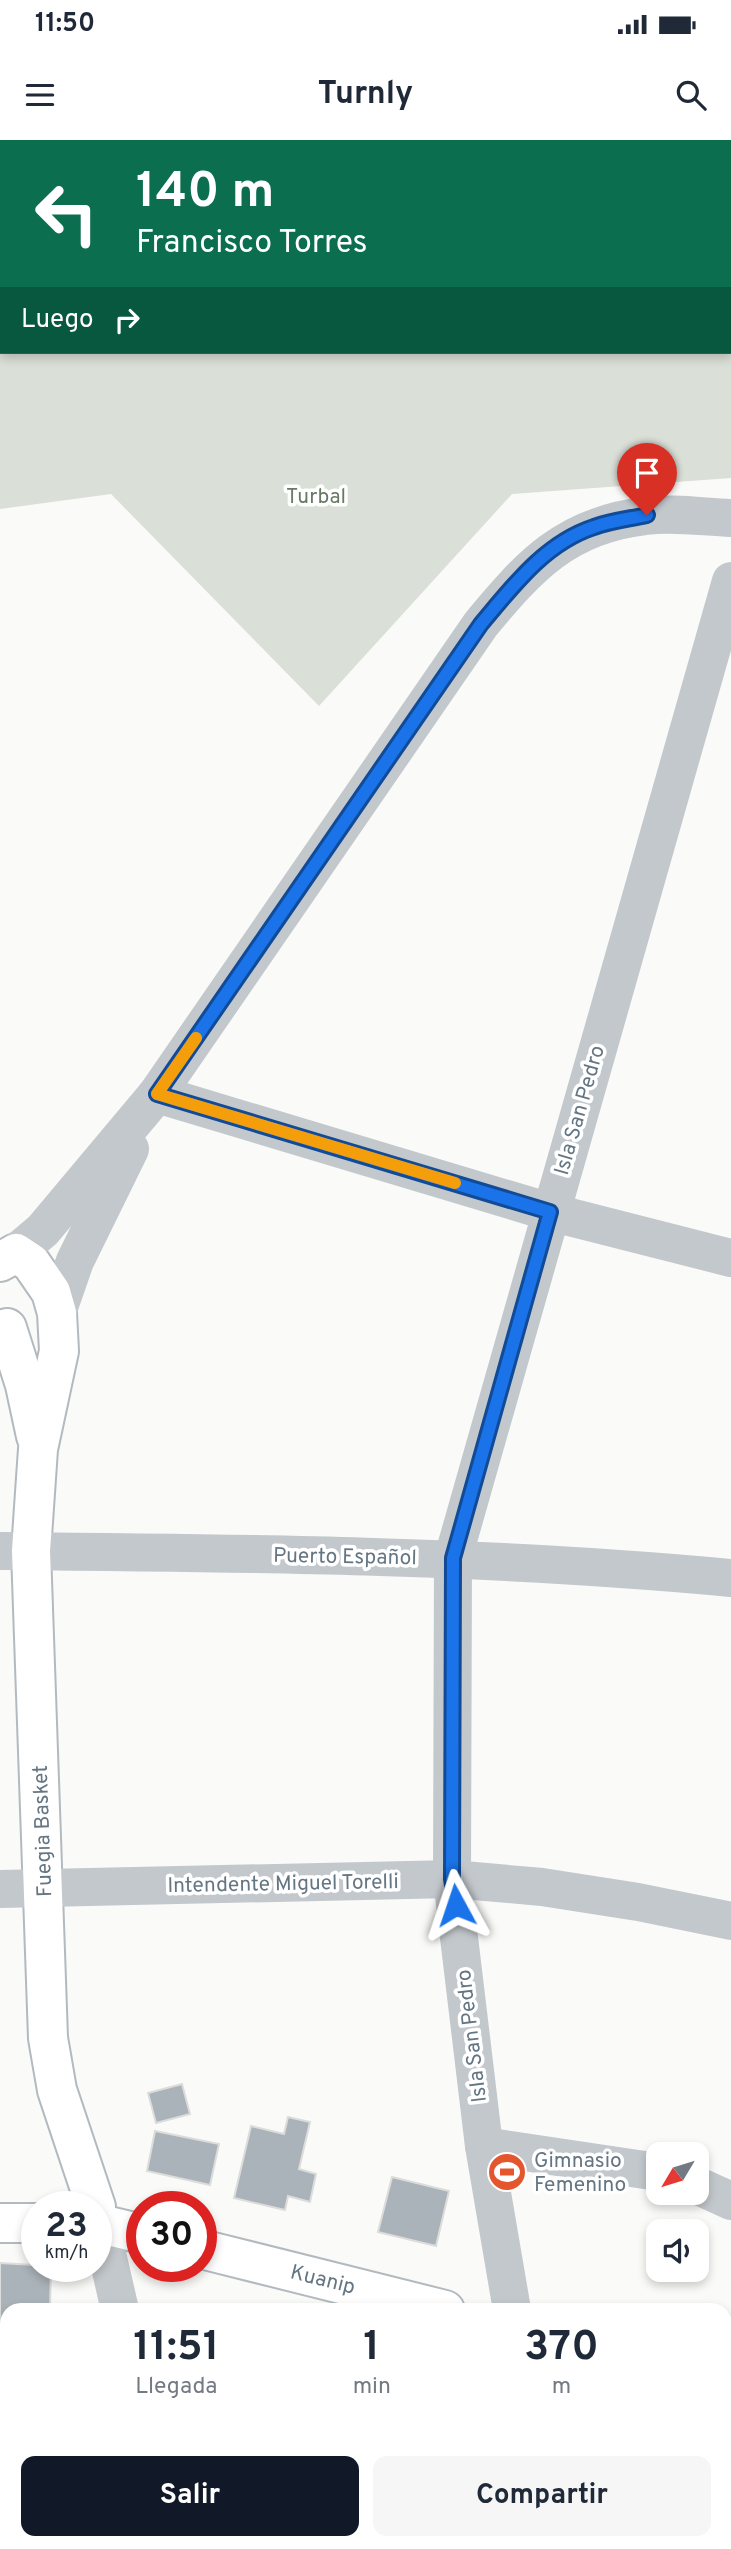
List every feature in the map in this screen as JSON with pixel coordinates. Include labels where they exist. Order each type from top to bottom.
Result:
[{"type":"main road","points":[[4,1323],[39,1334],[57,1319],[51,1293],[31,1263],[8,1257]]},
{"type":"main road","name":"Fuegia Basket","points":[[57,1319],[59,1351],[54,1383],[16,1551],[44,1888],[48,2038],[57,2090],[89,2191]]},
{"type":"main road","name":"Fuegia Basket","points":[[4,1323],[25,1385],[38,1448]]},
{"type":"main road","points":[[0,2223],[21,2223]]},
{"type":"main road","name":"Kuanip","points":[[217,2253],[417,2303]]},
{"type":"street","points":[[8,1257],[43,1230],[157,1094],[481,624],[520,577],[552,548],[593,527],[647,515],[731,518]]},
{"type":"street","name":"Isla San Pedro","points":[[511,2303],[484,2146],[452,1879],[453,1558],[731,581]]},
{"type":"street","points":[[157,1094],[550,1212],[731,1258]]},
{"type":"street","points":[[57,1319],[75,1261],[157,1094]]},
{"type":"street","name":"Puerto Español","points":[[16,1551],[453,1558],[601,1566],[731,1578]]},
{"type":"street","name":"Intendente Miguel Torelli","points":[[0,1889],[452,1879],[597,1896],[731,1921]]},
{"type":"street","points":[[484,2146],[646,2170]]},
{"type":"street","points":[[709,2191],[731,2201]]},
{"type":"street","points":[[112,2277],[118,2303]]},
{"type":"green space","name":"Turbal","points":[[0,354],[731,354],[731,478],[512,494],[319,706],[111,494],[0,509]]},
{"type":"building","points":[[182,2084],[190,2114],[156,2123],[148,2093]]},
{"type":"building","points":[[288,2117],[310,2122],[299,2169],[316,2174],[310,2202],[288,2196],[285,2210],[234,2198],[251,2126],[284,2134]]},
{"type":"building","points":[[155,2131],[219,2144],[210,2185],[147,2171]]},
{"type":"building","points":[[392,2177],[449,2191],[436,2246],[378,2232]]},
{"type":"building","points":[[0,2263],[21,2264],[21,2282],[51,2282],[50,2303],[0,2303]]},
{"type":"slow traffic","points":[[196,1038],[157,1094],[455,1183]]},
{"type":"place","name":"Gimnasio Femenino","points":[[507,2172]]},
{"type":"route","points":[[456,1905],[452,1879],[453,1558],[550,1212],[157,1094],[481,624],[520,577],[552,548],[593,527],[647,515]]}]
